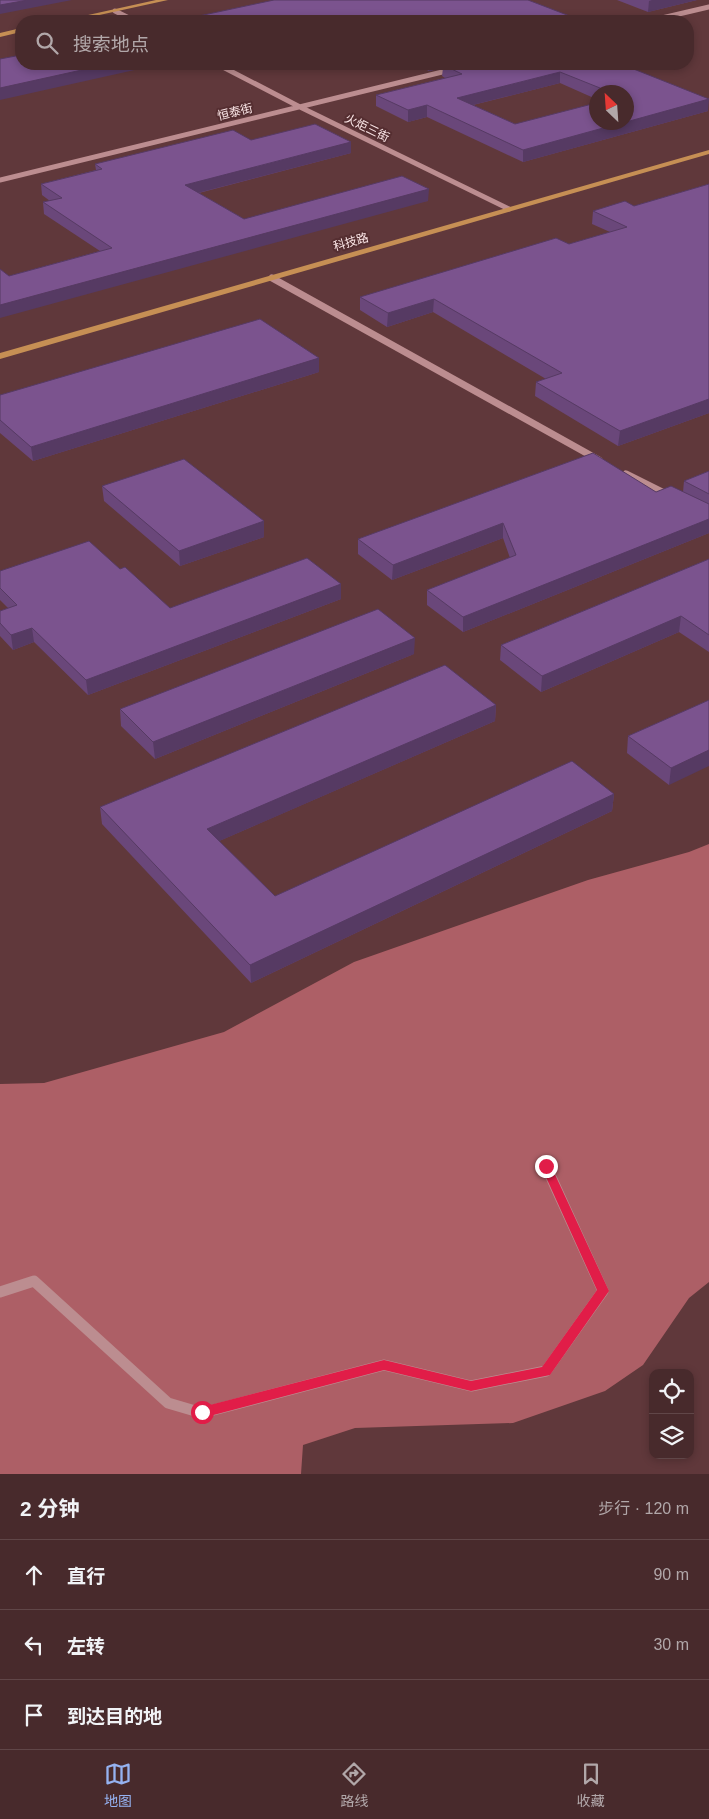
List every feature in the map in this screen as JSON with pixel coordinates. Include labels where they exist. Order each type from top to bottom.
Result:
[{"type":"main road","points":[[92,15],[165,0]]},
{"type":"main road","points":[[0,35],[15,31]]},
{"type":"main road","name":"科技路","points":[[0,356],[709,152]]},
{"type":"street","points":[[675,15],[709,7]]},
{"type":"street","points":[[115,10],[124,15]]},
{"type":"street","name":"火炬三街","points":[[229,70],[300,107],[509,209]]},
{"type":"street","name":"恒泰街","points":[[0,180],[451,70]]},
{"type":"street","points":[[272,278],[604,463]]},
{"type":"street","points":[[620,471],[676,499]]},
{"type":"street","points":[[0,1292],[34,1281],[168,1403],[202,1412],[384,1365],[471,1386],[546,1371],[603,1291],[546,1166]]},
{"type":"shaded area","points":[[709,844],[709,1282],[689,1298],[643,1365],[605,1391],[513,1423],[355,1428],[303,1445],[301,1474],[0,1474],[0,1084],[44,1083],[224,1032],[354,962],[588,880],[689,852]]},
{"type":"building","points":[[0,0],[28,0],[0,5]]},
{"type":"building","points":[[274,0],[528,0],[567,15],[204,15]]},
{"type":"building","points":[[15,56],[15,70],[82,70],[0,88],[0,59]]},
{"type":"building","points":[[454,70],[636,70],[709,99],[634,120],[634,85],[592,85],[560,72],[457,98],[515,124],[589,105],[589,130],[596,130],[523,150],[427,105],[408,110],[376,95],[462,74]]},
{"type":"building","points":[[315,124],[351,142],[185,185],[244,219],[402,176],[429,189],[0,305],[0,269],[9,276],[112,248],[43,202],[62,198],[41,184],[102,169],[95,164],[233,130],[251,140]]},
{"type":"building","points":[[709,184],[709,399],[620,431],[536,382],[562,373],[434,299],[388,313],[360,297],[556,238],[569,244],[627,227],[593,211],[625,201],[634,206]]},
{"type":"building","points":[[260,319],[319,358],[31,447],[0,420],[0,395]]},
{"type":"building","points":[[593,453],[656,492],[671,486],[709,504],[709,519],[463,617],[427,590],[516,555],[503,523],[393,565],[358,539]]},
{"type":"building","points":[[184,459],[264,521],[179,551],[102,486]]},
{"type":"building","points":[[709,471],[709,494],[684,481]]},
{"type":"building","points":[[89,541],[120,569],[125,567],[170,608],[307,558],[341,584],[86,680],[32,628],[11,635],[0,623],[0,611],[17,605],[0,588],[0,571]]},
{"type":"building","points":[[709,559],[709,635],[681,616],[542,676],[501,645]]},
{"type":"building","points":[[378,609],[415,638],[153,742],[120,709]]},
{"type":"building","points":[[445,665],[496,705],[207,829],[275,896],[572,761],[614,794],[250,965],[100,807]]},
{"type":"building","points":[[709,700],[709,750],[671,768],[628,736]]},
{"type":"route","points":[[202,1412],[384,1365],[471,1386],[546,1371],[603,1291],[546,1166]]}]
